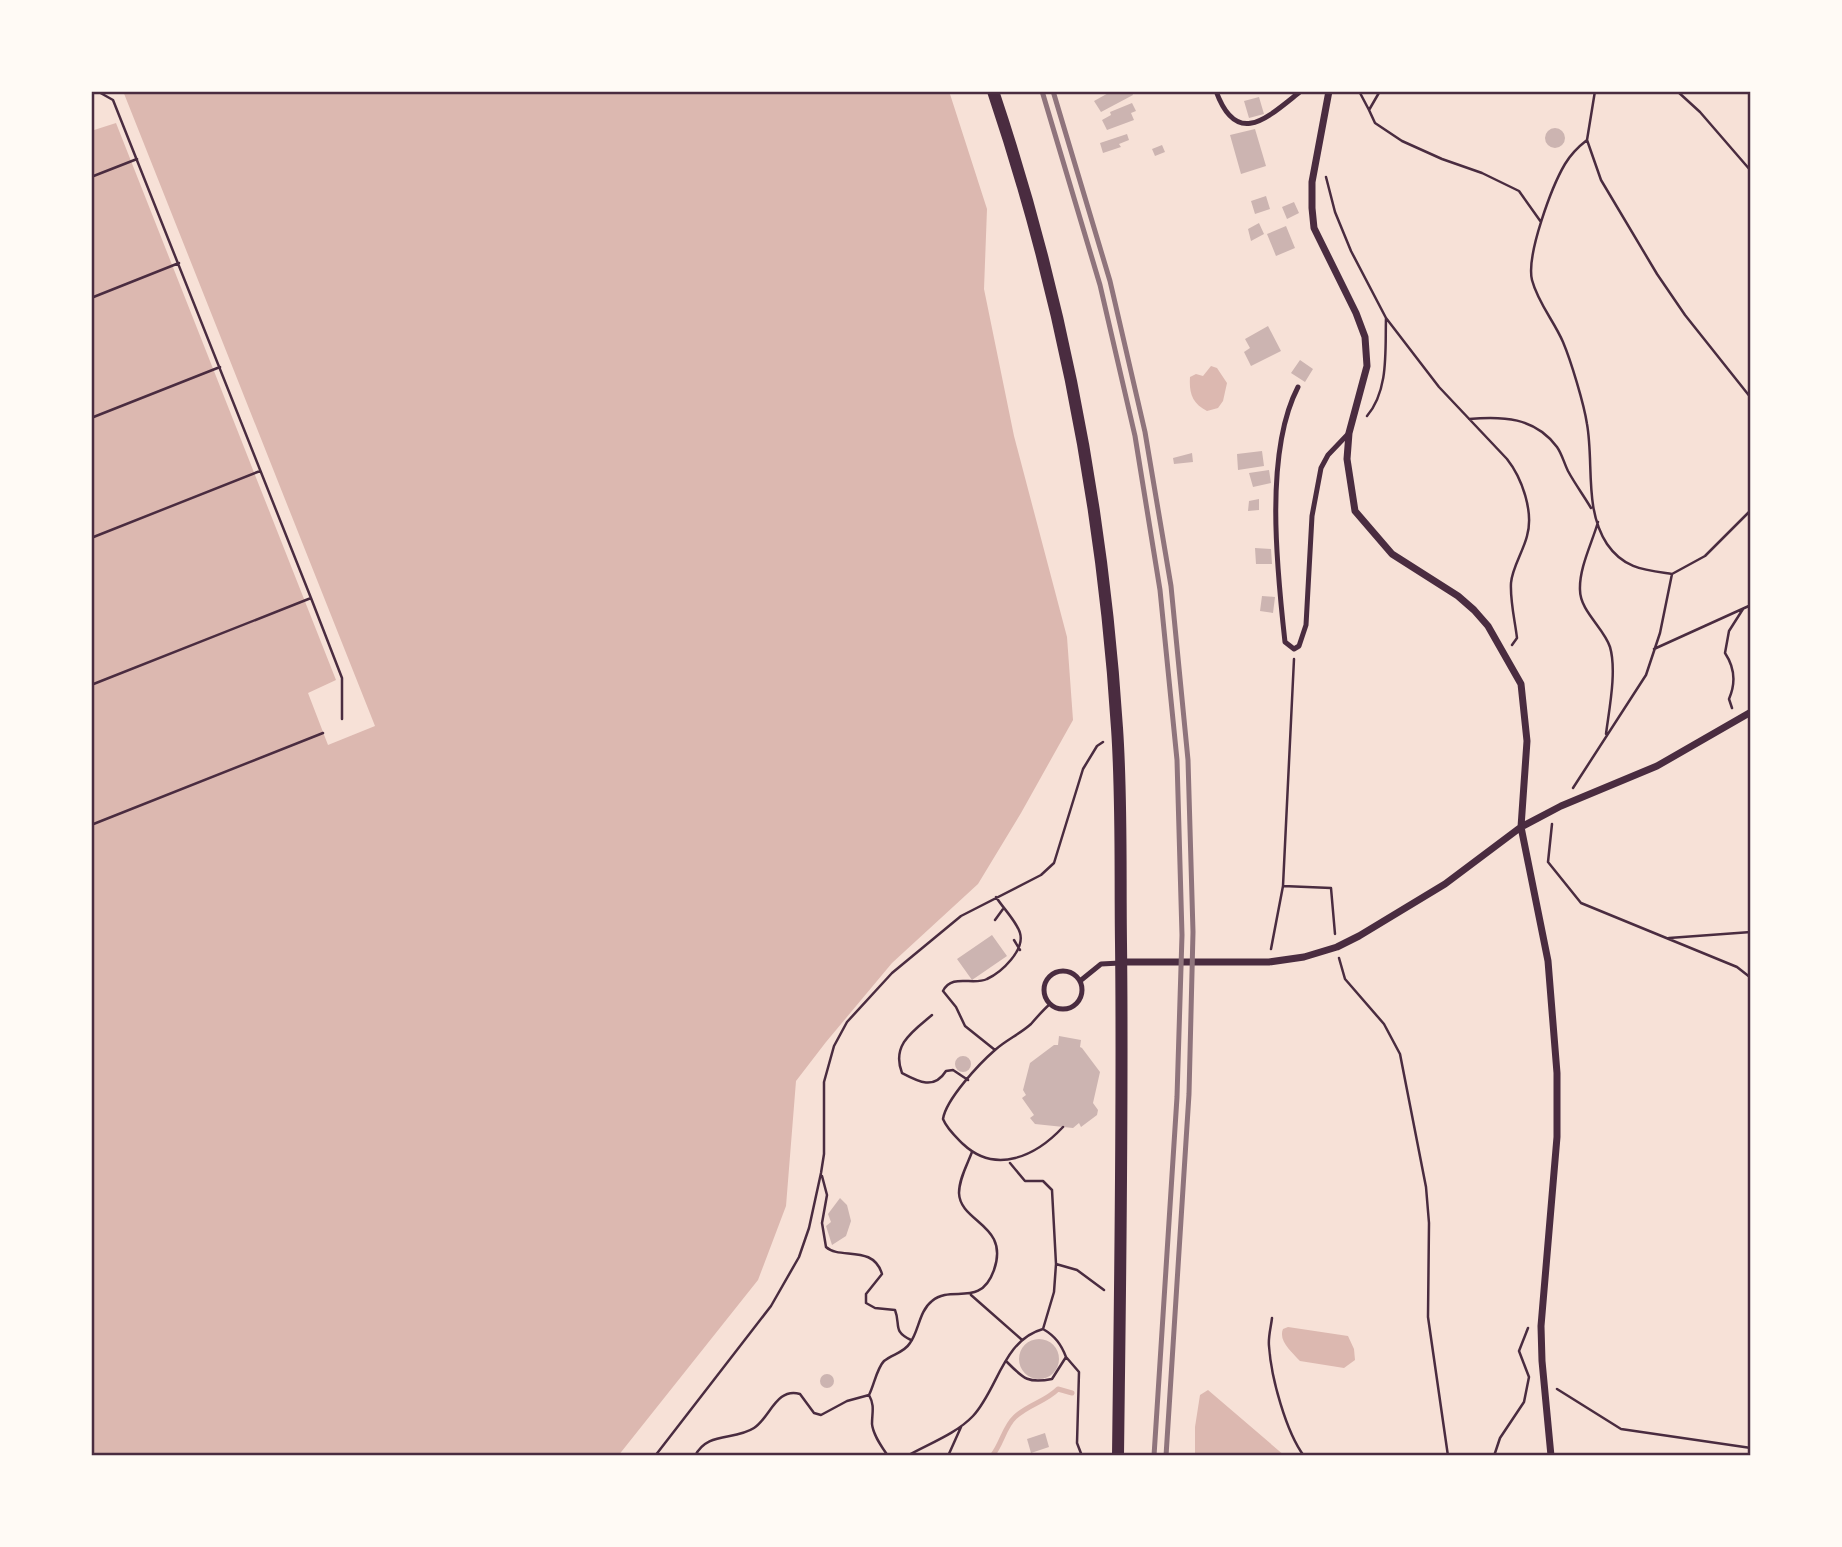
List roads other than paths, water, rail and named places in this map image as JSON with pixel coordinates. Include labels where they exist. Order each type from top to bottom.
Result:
[{"type":"street","points":[[993,91],[1053,295],[1076,398],[1097,524],[1118,732],[1121,962],[1118,1456]]},
{"type":"street","points":[[1329,91],[1312,182],[1312,208],[1314,228],[1365,337],[1367,366],[1349,433],[1347,459],[1355,511],[1392,554],[1458,596],[1474,610],[1488,626],[1521,684],[1527,741],[1521,827],[1548,961],[1557,1073],[1557,1137],[1542,1316],[1544,1381],[1551,1456]]},
{"type":"street","points":[[1121,962],[1269,962],[1304,957],[1337,947],[1445,884],[1521,827],[1561,806],[1657,766],[1751,712]]},
{"type":"lane","points":[[1216,91],[1228,117],[1251,124],[1267,118],[1301,91]]},
{"type":"lane","points":[[1298,387],[1290,402],[1284,426],[1276,498],[1285,642],[1294,649],[1299,646],[1306,625],[1312,516],[1321,468],[1328,455],[1349,433]]},
{"type":"lane","points":[[1080,981],[1101,964],[1121,962]]},
{"type":"lane","points":[[1066,971],[1077,976],[1080,981],[1082,994],[1076,1004],[1059,1009],[1050,1004],[1044,989],[1048,977],[1053,973],[1066,971]]},
{"type":"waterway","points":[[992,1456],[1008,1426],[1020,1413],[1058,1389],[1072,1393]]},
{"type":"railway","points":[[1042,91],[1100,285],[1135,436],[1160,590],[1177,760],[1182,935],[1177,1097],[1154,1456]]},
{"type":"railway","points":[[1053,91],[1110,281],[1145,432],[1171,586],[1188,760],[1193,932],[1189,1094],[1166,1456]]}]
